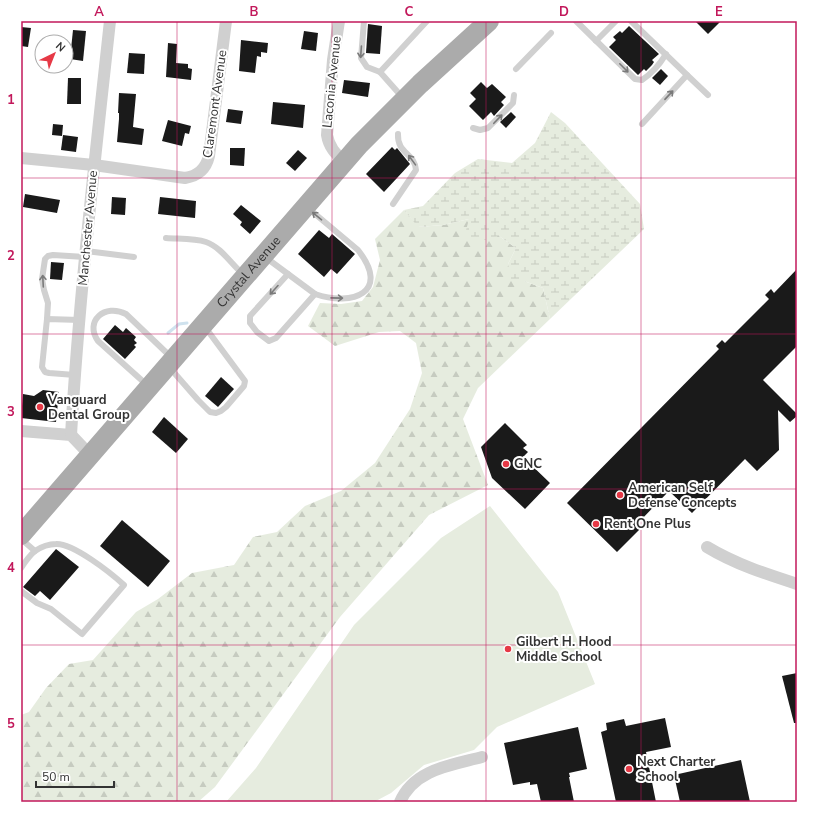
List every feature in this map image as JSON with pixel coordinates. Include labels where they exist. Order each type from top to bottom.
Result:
[{"type":"main road","name":"Crystal Avenue","points":[[21,535],[344,162],[404,99],[481,26]]},
{"type":"street","name":"Manchester Avenue","points":[[71,435],[85,254],[110,21]]},
{"type":"street","name":"Claremont Avenue","points":[[94,166],[185,178],[195,175],[205,167],[209,156],[226,21]]},
{"type":"street","name":"Laconia Avenue","points":[[339,21],[327,135],[328,144],[344,162]]},
{"type":"street","points":[[21,158],[94,166]]},
{"type":"street","points":[[21,431],[71,435],[90,455]]},
{"type":"street","points":[[707,547],[750,568],[797,584]]},
{"type":"street","points":[[400,802],[406,790],[426,773],[482,757]]},
{"type":"lane","points":[[364,21],[360,58],[366,67],[380,72],[404,99]]},
{"type":"lane","points":[[380,72],[427,21]]},
{"type":"lane","points":[[576,21],[635,79],[642,80],[646,77],[666,54]]},
{"type":"lane","points":[[596,41],[616,21]]},
{"type":"lane","points":[[631,21],[708,95]]},
{"type":"lane","points":[[516,69],[551,33]]},
{"type":"lane","points":[[642,124],[687,75]]},
{"type":"lane","points":[[473,128],[480,130],[488,128],[512,103],[514,95]]},
{"type":"lane","points":[[393,204],[416,170],[416,165],[413,160],[400,148],[398,134]]},
{"type":"lane","points":[[263,255],[316,294],[334,298],[357,296],[364,293],[371,281],[370,272],[363,257],[358,250],[306,206]]},
{"type":"lane","points":[[166,238],[198,240],[207,243],[222,253],[245,276]]},
{"type":"lane","points":[[75,375],[49,373],[45,372],[42,367],[48,303],[42,279],[44,259],[53,255],[85,254],[134,257]]},
{"type":"lane","points":[[288,274],[250,316],[250,323],[257,332],[269,341],[276,338],[316,294]]},
{"type":"lane","points":[[149,387],[98,341],[93,331],[96,320],[100,315],[111,310],[119,310],[126,314],[170,362],[198,400],[210,412],[216,413],[226,407],[244,386],[244,381],[203,324]]},
{"type":"lane","points":[[47,319],[80,320]]},
{"type":"lane","points":[[21,539],[35,551]]},
{"type":"lane","points":[[21,568],[35,551],[46,546],[56,544],[64,545],[95,561],[124,585],[82,634],[51,609],[37,603],[21,591]]},
{"type":"green space","points":[[551,112],[565,123],[640,204],[644,229],[550,319],[543,288],[524,281],[511,281],[508,264],[516,248],[499,236],[473,243],[465,234],[469,219],[443,225],[418,227],[404,210],[423,206],[455,173],[478,159],[512,163],[535,143]]},
{"type":"green space","points":[[404,210],[419,227],[443,225],[469,219],[499,236],[516,248],[508,264],[524,281],[543,288],[550,319],[478,388],[463,419],[488,485],[429,515],[340,617],[215,787],[198,802],[21,802],[21,715],[29,712],[46,688],[69,664],[93,660],[136,612],[158,599],[192,573],[234,565],[253,537],[277,532],[305,506],[341,491],[375,463],[410,409],[422,373],[416,343],[400,331],[379,332],[335,346],[308,326],[320,303],[341,304],[362,301],[373,287],[380,260],[375,239]]},
{"type":"green space","points":[[490,506],[558,592],[595,684],[497,727],[474,750],[424,765],[391,793],[374,802],[226,802],[256,768],[354,625],[441,538]]},
{"type":"building","points":[[695,21],[721,21],[708,34]]},
{"type":"building","points":[[368,24],[382,26],[380,54],[366,53]]},
{"type":"building","points":[[629,26],[659,54],[652,60],[654,62],[646,71],[644,69],[638,75],[609,47],[616,40],[613,37],[620,31],[622,33]]},
{"type":"building","points":[[21,27],[31,28],[28,47],[21,46]]},
{"type":"building","points":[[73,30],[86,31],[83,61],[74,60],[74,34],[73,34]]},
{"type":"building","points":[[304,31],[318,33],[316,51],[301,49]]},
{"type":"building","points":[[241,40],[268,43],[267,53],[261,52],[261,57],[257,56],[255,73],[239,71]]},
{"type":"building","points":[[168,43],[177,44],[176,63],[188,64],[188,68],[192,69],[191,80],[166,77]]},
{"type":"building","points":[[129,53],[145,54],[144,74],[127,73]]},
{"type":"building","points":[[661,69],[668,76],[660,85],[652,78]]},
{"type":"building","points":[[68,78],[81,78],[81,104],[67,104]]},
{"type":"building","points":[[344,80],[370,83],[368,97],[342,93]]},
{"type":"building","points":[[481,82],[487,88],[492,84],[506,97],[501,102],[504,105],[494,116],[491,112],[483,120],[469,106],[476,99],[470,93]]},
{"type":"building","points":[[119,93],[136,94],[133,127],[144,129],[142,145],[117,142]]},
{"type":"building","points":[[273,102],[305,105],[303,128],[271,124]]},
{"type":"building","points":[[228,109],[243,111],[241,124],[226,122]]},
{"type":"building","points":[[511,112],[516,117],[506,128],[500,122]]},
{"type":"building","points":[[168,120],[191,126],[189,134],[185,133],[182,146],[162,141]]},
{"type":"building","points":[[53,124],[63,125],[62,136],[52,135]]},
{"type":"building","points":[[63,135],[78,137],[76,152],[61,150]]},
{"type":"building","points":[[392,147],[395,150],[397,148],[410,164],[384,192],[366,174]]},
{"type":"building","points":[[230,148],[245,148],[244,166],[230,165]]},
{"type":"building","points":[[298,150],[307,158],[295,171],[286,163]]},
{"type":"building","points":[[25,194],[60,200],[57,213],[23,207]]},
{"type":"building","points":[[112,197],[126,198],[125,215],[111,214]]},
{"type":"building","points":[[160,197],[196,201],[195,218],[158,214]]},
{"type":"building","points":[[241,205],[261,221],[250,234],[240,225],[242,222],[233,214]]},
{"type":"building","points":[[319,230],[329,238],[332,234],[355,254],[337,274],[331,269],[324,277],[298,254]]},
{"type":"building","points":[[51,262],[64,263],[62,280],[50,279]]},
{"type":"building","points":[[797,269],[797,346],[763,380],[797,414],[797,416],[790,422],[778,410],[779,450],[757,471],[745,459],[692,513],[669,491],[638,523],[642,527],[617,552],[567,503],[719,349],[716,346],[722,340],[725,343],[769,299],[765,295],[771,289],[774,293]]},
{"type":"building","points":[[115,325],[123,332],[126,328],[136,337],[134,340],[137,343],[134,345],[136,347],[125,359],[103,339]]},
{"type":"building","points":[[221,377],[234,389],[218,407],[205,396]]},
{"type":"building","name":"Vanguard Dental Group","points":[[43,390],[59,392],[56,422],[21,418],[23,394],[34,396]]},
{"type":"building","points":[[164,417],[188,439],[176,453],[152,432]]},
{"type":"building","points":[[505,423],[527,445],[523,448],[528,452],[523,457],[550,483],[525,509],[492,478],[481,447]]},
{"type":"building","points":[[122,520],[170,561],[148,587],[100,546]]},
{"type":"building","points":[[56,549],[79,567],[50,600],[40,591],[35,596],[23,587]]},
{"type":"building","points":[[797,673],[797,723],[794,723],[782,676]]},
{"type":"building","points":[[665,718],[671,747],[646,752],[656,802],[616,802],[601,732],[607,730],[606,723],[624,719],[626,726]]},
{"type":"building","points":[[578,727],[587,769],[569,773],[574,802],[541,802],[537,784],[530,785],[530,782],[513,785],[504,743]]},
{"type":"building","points":[[741,760],[750,802],[680,802],[674,775]]},
{"type":"waterway","points":[[168,333],[179,324],[187,323]]},
{"type":"place","name":"Vanguard Dental Group","points":[[40,407]]},
{"type":"place","name":"GNC","points":[[506,464]]},
{"type":"place","name":"American Self Defense Concepts","points":[[620,495]]},
{"type":"place","name":"Rent One Plus","points":[[596,524]]},
{"type":"place","name":"Gilbert H. Hood Middle School","points":[[508,649]]},
{"type":"place","name":"Next Charter School","points":[[629,769]]}]
